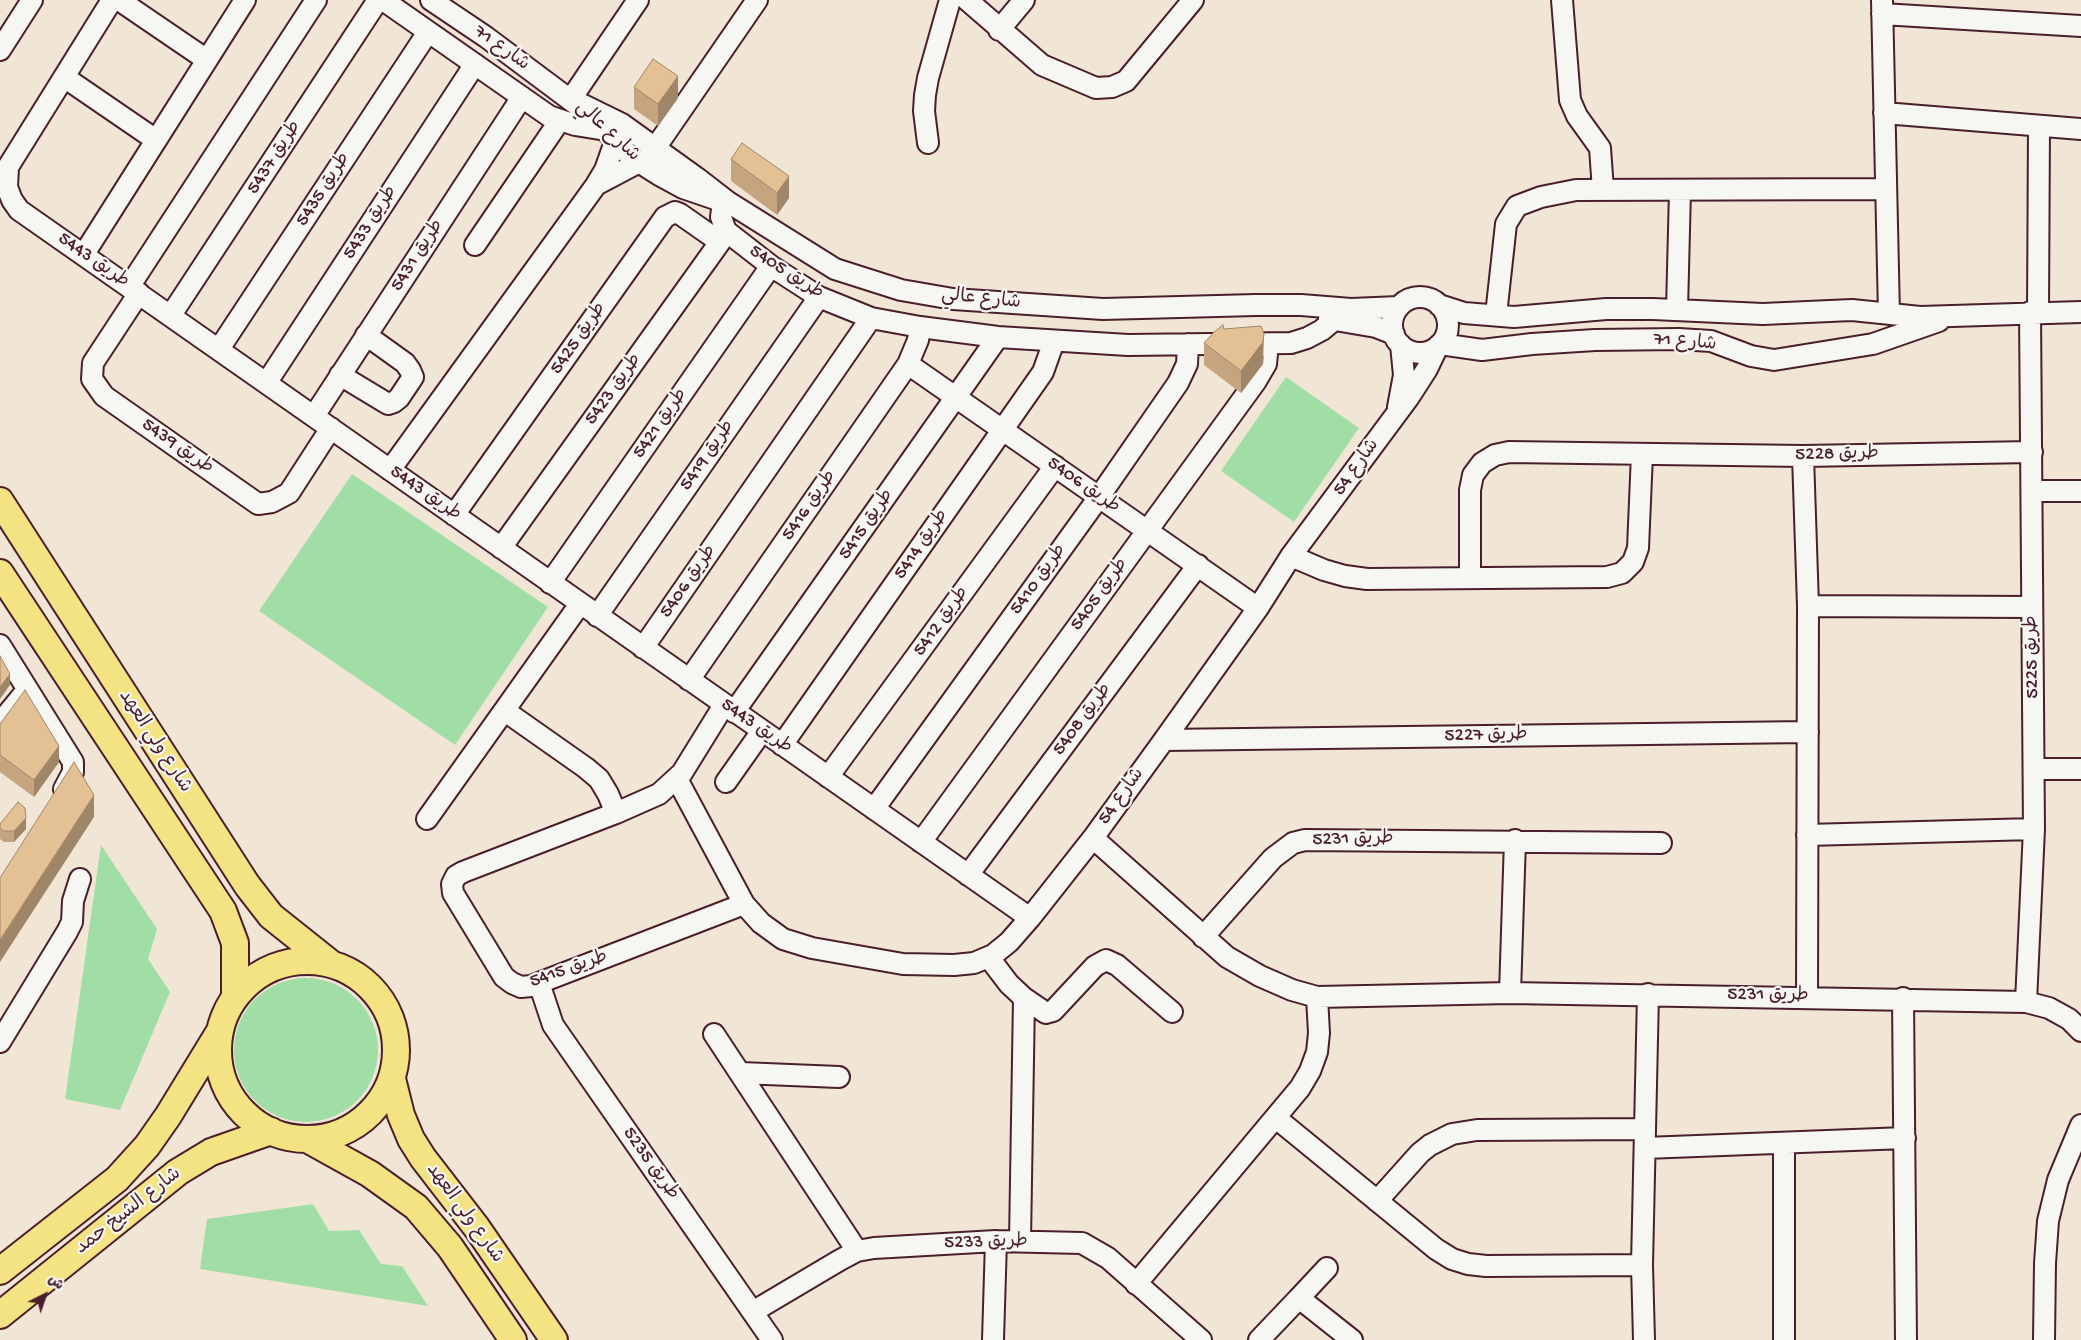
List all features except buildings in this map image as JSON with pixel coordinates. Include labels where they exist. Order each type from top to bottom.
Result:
[{"type":"main road","name":"شارع ولي العهد","points":[[0,501],[247,886],[271,916],[330,964]]},
{"type":"main road","name":"شارع ولي العهد","points":[[3,583],[223,911],[235,943],[235,997]]},
{"type":"main road","points":[[304,961],[330,964],[352,973],[372,988],[386,1008],[395,1031],[397,1055],[392,1079],[379,1104],[359,1123],[334,1135],[307,1139],[289,1137],[271,1131],[254,1121],[239,1107],[228,1090],[221,1071],[218,1051],[220,1030],[235,997],[254,978],[277,966],[304,961]]},
{"type":"main road","name":"شارع الشيخ حمد","points":[[0,1271],[117,1179],[147,1146],[168,1116],[220,1030]]},
{"type":"main road","name":"شارع ولي العهد","points":[[392,1079],[402,1116],[411,1139],[423,1158],[477,1228],[554,1340]]},
{"type":"main road","name":"شارع الشيخ حمد","points":[[0,1315],[178,1172],[211,1152],[271,1131]]},
{"type":"main road","name":"شارع ولي العهد","points":[[307,1139],[370,1174],[416,1207],[450,1247],[513,1340]]},
{"type":"street","points":[[0,50],[32,0]]},
{"type":"street","name":"طريق 5443","points":[[112,0],[8,167],[6,188],[19,210],[1030,918]]},
{"type":"street","points":[[119,0],[207,60]]},
{"type":"street","points":[[84,254],[245,0]]},
{"type":"street","name":"طريق 5439","points":[[316,0],[134,290],[93,363],[92,379],[104,396],[258,504],[272,502],[289,493],[331,428]]},
{"type":"street","name":"طريق 5437","points":[[171,316],[378,0]]},
{"type":"street","points":[[383,0],[549,116],[575,126],[616,133],[605,170],[596,185],[390,470]]},
{"type":"street","name":"شارع 71","points":[[430,0],[486,37],[571,99]]},
{"type":"street","points":[[571,99],[638,0]]},
{"type":"street","points":[[596,185],[649,157],[758,0]]},
{"type":"street","points":[[928,144],[924,111],[928,78],[950,0]]},
{"type":"street","points":[[967,0],[1042,65],[1096,88],[1112,87],[1126,81],[1194,0]]},
{"type":"street","points":[[1000,30],[1024,0]]},
{"type":"street","points":[[1562,0],[1570,100],[1576,116],[1600,148],[1603,190]]},
{"type":"street","points":[[1889,314],[1882,7],[2081,26]]},
{"type":"street","name":"طريق 5435","points":[[219,349],[428,32]]},
{"type":"street","name":"طريق 5433","points":[[267,382],[475,64]]},
{"type":"street","points":[[64,77],[156,140]]},
{"type":"street","points":[[518,94],[544,79]]},
{"type":"street","name":"طريق 5431","points":[[314,416],[518,94]]},
{"type":"street","name":"شارع عالي","points":[[571,99],[616,133],[640,163],[683,188],[702,196],[728,202]]},
{"type":"street","points":[[1884,113],[2081,129]]},
{"type":"street","points":[[475,246],[560,120]]},
{"type":"street","name":"طريق 5225","points":[[2026,1002],[2035,769],[2032,452],[2039,126]]},
{"type":"street","name":"شارع عالي","points":[[616,133],[655,147],[728,202],[835,269],[901,290],[953,299],[1103,309],[1256,305],[1301,305],[1351,309],[1399,307]]},
{"type":"street","points":[[1496,315],[1506,224],[1518,206],[1541,197],[1576,190],[1886,189]]},
{"type":"street","points":[[1677,310],[1680,190]]},
{"type":"street","points":[[723,236],[722,210],[728,202]]},
{"type":"street","name":"طريق 5425","points":[[454,516],[665,217],[675,212],[723,236]]},
{"type":"street","name":"طريق 5405","points":[[723,236],[819,297],[871,318],[920,327],[998,337],[1054,341],[1128,344],[1268,344],[1291,343],[1308,338],[1322,330],[1335,319]]},
{"type":"street","name":"طريق 5423","points":[[501,548],[723,236]]},
{"type":"street","name":"طريق 5421","points":[[550,583],[771,266]]},
{"type":"street","name":"طريق 5419","points":[[598,616],[819,297]]},
{"type":"street","points":[[1421,297],[1431,299],[1439,305],[1447,321],[1444,340],[1439,345],[1430,350],[1418,352],[1398,340],[1392,320],[1399,307],[1406,300],[1421,297]]},
{"type":"street","name":"شارع عالي","points":[[1256,305],[1285,314],[1335,319],[1376,327],[1398,340]]},
{"type":"street","name":"شارع 71","points":[[1439,305],[1464,313],[1514,317],[1606,309],[1763,314],[1852,310],[1920,317],[2081,312]]},
{"type":"street","name":"شارع 71","points":[[1439,345],[1482,350],[1532,344],[1595,340],[1711,341],[1752,356],[1774,360],[1873,344],[1927,327],[1952,316]]},
{"type":"street","name":"طريق 5406","points":[[644,648],[871,318]]},
{"type":"street","name":"طريق 5416","points":[[689,680],[908,364],[918,340],[920,327]]},
{"type":"street","points":[[340,375],[388,404],[399,398],[413,377],[405,363],[366,335]]},
{"type":"street","name":"طريق 5415","points":[[744,904],[539,983],[521,986],[512,984],[504,977],[453,893],[452,884],[456,876],[463,872],[616,813],[659,794],[677,779],[998,337]]},
{"type":"street","name":"شارع 54","points":[[1396,414],[1404,375],[1398,340]]},
{"type":"street","name":"طريق 5414","points":[[782,745],[1043,372],[1054,341]]},
{"type":"street","name":"طريق 5410","points":[[874,809],[1099,497],[1178,383],[1187,364],[1188,344]]},
{"type":"street","name":"طريق 5405","points":[[921,842],[1262,373],[1268,354],[1268,344]]},
{"type":"street","name":"شارع 54","points":[[744,904],[761,923],[783,938],[812,948],[903,964],[954,965],[974,963],[993,955],[1009,942],[1030,918],[1093,838],[1258,608],[1292,556],[1428,369],[1439,345]]},
{"type":"street","name":"طريق 5406","points":[[908,364],[1258,608]]},
{"type":"street","name":"طريق 5228","points":[[1470,577],[1470,490],[1473,475],[1482,463],[1494,455],[1510,452],[1803,456],[2032,452]]},
{"type":"street","points":[[1292,556],[1324,570],[1367,579],[1608,577],[1622,573],[1633,562],[1638,548],[1642,454]]},
{"type":"street","points":[[1803,456],[1808,606],[1808,997]]},
{"type":"street","name":"طريق 5412","points":[[828,777],[1055,466]]},
{"type":"street","points":[[2032,490],[2081,491]]},
{"type":"street","name":"طريق 5408","points":[[968,876],[1198,565]]},
{"type":"street","points":[[427,819],[580,604]]},
{"type":"street","points":[[1808,606],[2032,607]]},
{"type":"street","points":[[0,645],[70,757],[74,767],[72,776],[55,803]]},
{"type":"street","points":[[0,723],[28,688]]},
{"type":"street","points":[[505,711],[599,780],[608,794],[616,813]]},
{"type":"street","points":[[726,782],[762,731]]},
{"type":"street","name":"طريق 5227","points":[[1164,740],[1808,732]]},
{"type":"street","points":[[2035,769],[2081,768]]},
{"type":"street","points":[[677,779],[744,904]]},
{"type":"street","points":[[1807,835],[2034,829]]},
{"type":"street","name":"طريق 5231","points":[[1093,838],[1227,957],[1260,976],[1292,990],[1317,997],[1510,993],[1903,998],[2026,1002],[2049,1008],[2069,1020],[2081,1031]]},
{"type":"street","name":"طريق 5231","points":[[1203,937],[1273,858],[1288,846],[1305,840],[1515,840],[1661,843]]},
{"type":"street","points":[[1510,993],[1515,840]]},
{"type":"street","points":[[0,1042],[72,922],[73,901],[80,879]]},
{"type":"street","points":[[993,955],[993,963],[997,968],[1024,998],[1042,1012],[1050,1013],[1094,966],[1106,960],[1117,965],[1172,1012]]},
{"type":"street","name":"طريق 5235","points":[[539,983],[553,1025],[754,1311],[772,1340]]},
{"type":"street","points":[[1644,1340],[1642,1265],[1648,994]]},
{"type":"street","points":[[1136,1284],[1300,1088],[1310,1071],[1317,1052],[1320,1032],[1317,997]]},
{"type":"street","points":[[1020,1241],[1024,998]]},
{"type":"street","points":[[1903,998],[1906,1340]]},
{"type":"street","points":[[714,1034],[857,1251]]},
{"type":"street","points":[[741,1073],[839,1077]]},
{"type":"street","points":[[1276,1118],[1436,1250],[1452,1259],[1468,1264],[1642,1265]]},
{"type":"street","points":[[2044,1340],[2045,1263],[2048,1221],[2058,1180],[2081,1125]]},
{"type":"street","points":[[1377,1201],[1420,1152],[1440,1138],[1477,1130],[1645,1139],[1784,1143],[1905,1138]]},
{"type":"street","points":[[1784,1143],[1784,1340]]},
{"type":"street","points":[[993,1340],[996,1240]]},
{"type":"street","name":"طريق 5233","points":[[754,1311],[857,1251],[874,1248],[996,1240],[1082,1244],[1108,1258],[1201,1340]]},
{"type":"street","points":[[1259,1340],[1327,1268]]},
{"type":"street","points":[[1298,1298],[1352,1340]]},
{"type":"green space","points":[[1286,377],[1359,428],[1294,522],[1221,471]]},
{"type":"green space","points":[[352,474],[548,607],[455,745],[259,611]]},
{"type":"green space","points":[[101,845],[157,929],[148,959],[170,992],[120,1110],[65,1099]]},
{"type":"green space","points":[[306,978],[334,983],[357,999],[373,1022],[378,1050],[373,1078],[357,1101],[334,1117],[306,1122],[278,1117],[255,1101],[239,1078],[234,1050],[239,1022],[255,999],[278,983]]},
{"type":"green space","points":[[313,1204],[329,1231],[359,1230],[381,1264],[402,1266],[428,1306],[200,1269],[207,1219]]}]
